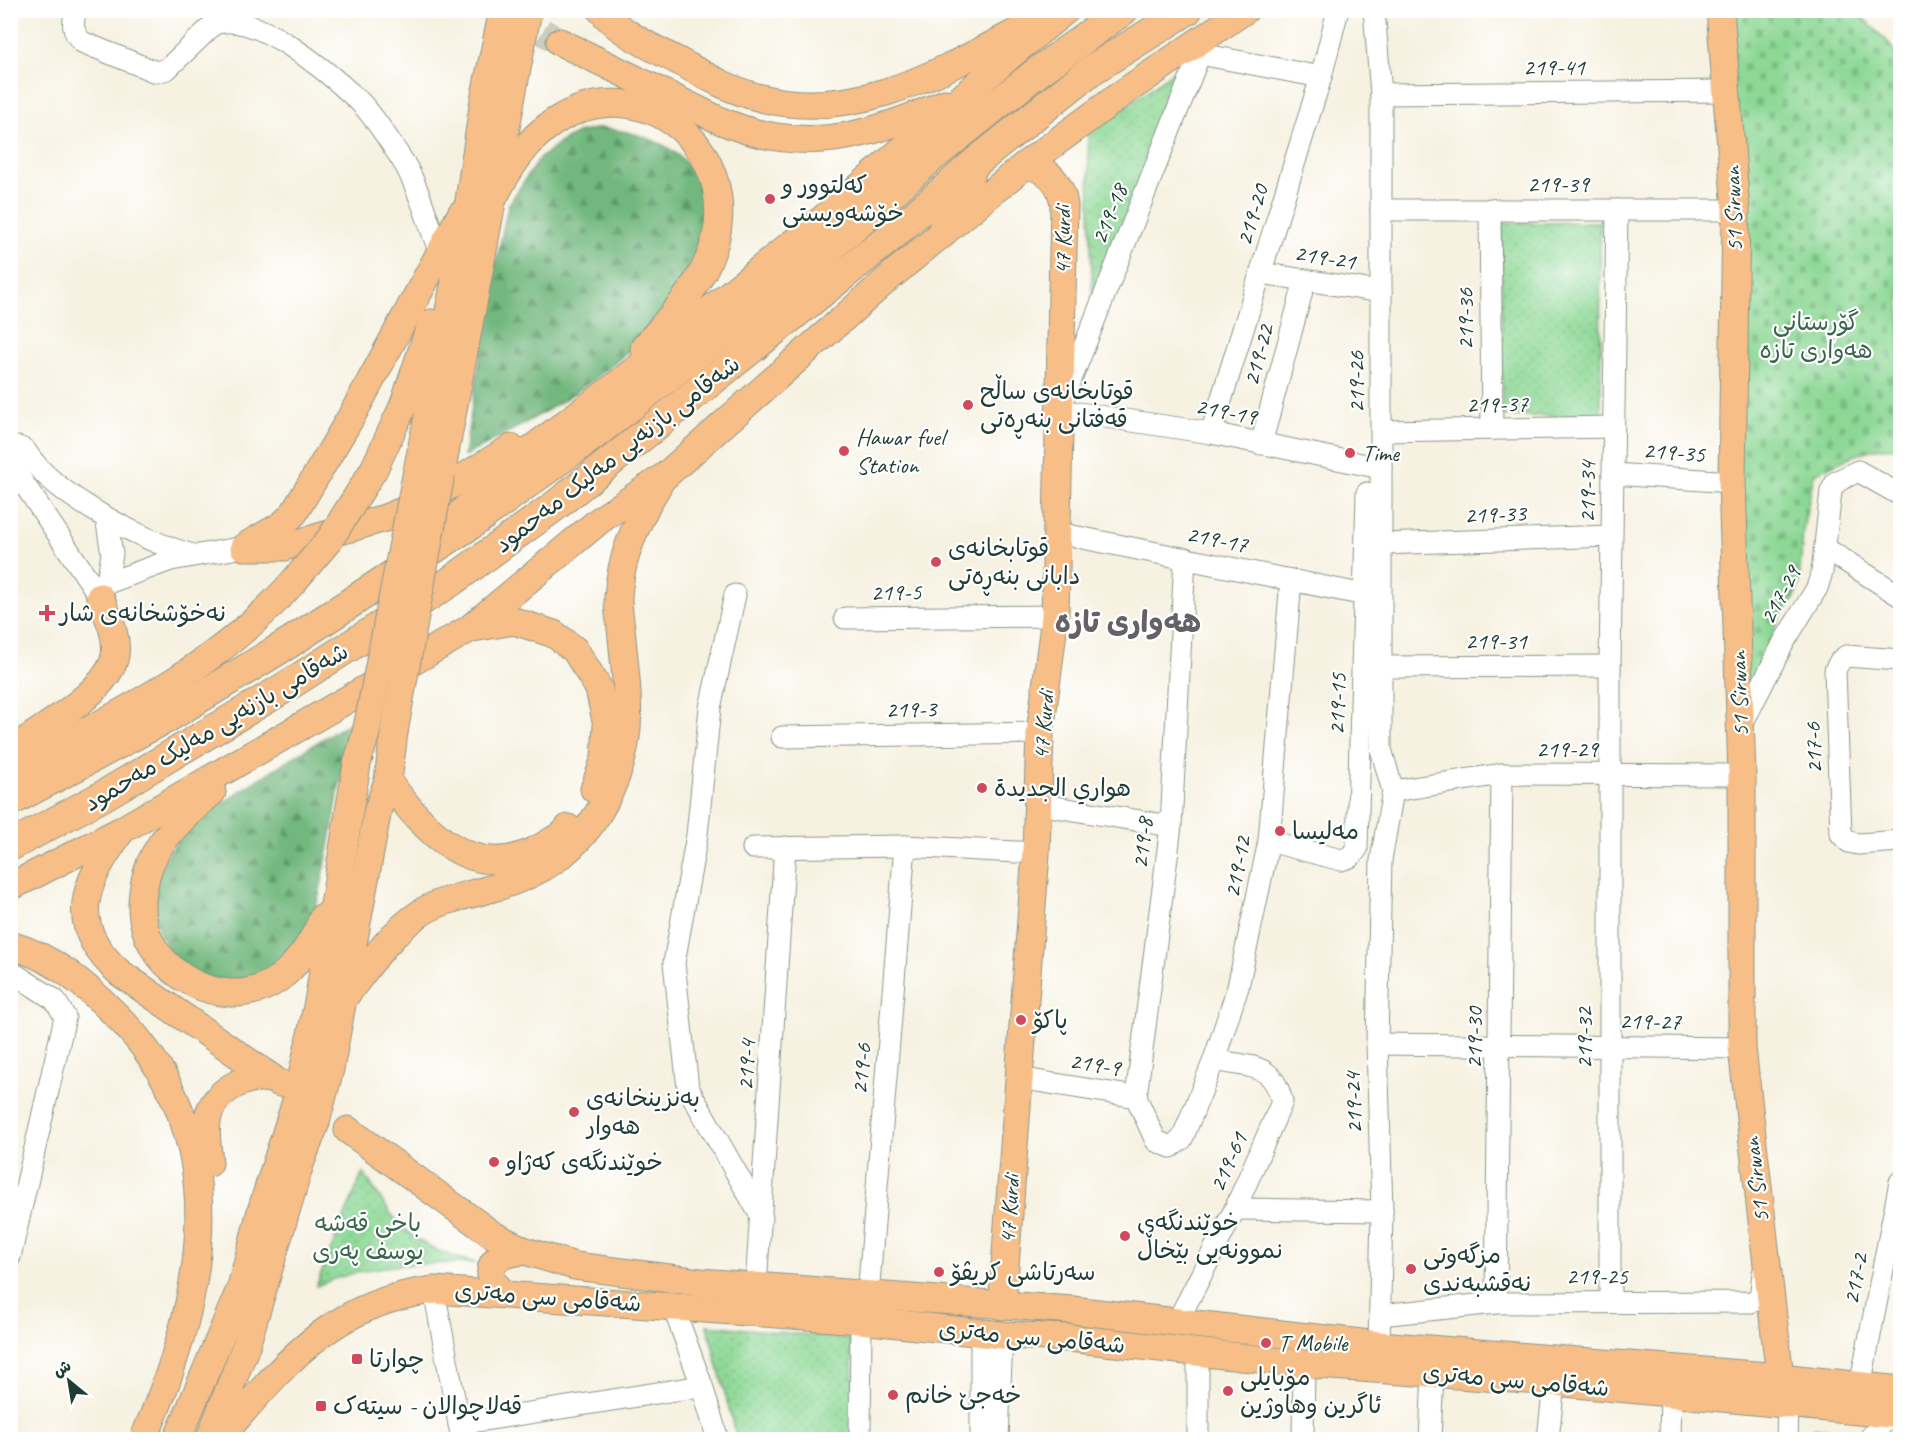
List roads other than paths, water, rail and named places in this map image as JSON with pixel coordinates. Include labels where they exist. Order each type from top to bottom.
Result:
[{"type":"highway","name":"شەقامی بازنەیی مەلیک مەحمود","points":[[10,801],[168,717],[289,643],[471,524],[596,433],[809,266],[933,156],[1025,81],[1123,10]]},
{"type":"highway","name":"شەقامی بازنەیی مەلیک مەحمود","points":[[10,846],[101,797],[284,688],[450,582],[564,498],[888,239],[976,162],[1090,71],[1187,10]]},
{"type":"highway","points":[[940,234],[976,162]]},
{"type":"main road","points":[[179,1436],[241,1287],[261,1211],[298,1095],[318,1002],[357,764],[429,473],[481,200],[528,10]]},
{"type":"main road","points":[[602,10],[644,41],[740,92],[782,103],[809,105],[834,104],[901,89],[941,72],[1056,10]]},
{"type":"main road","points":[[413,562],[489,485],[572,416],[614,387],[825,217],[1066,10]]},
{"type":"main road","points":[[10,887],[120,831],[252,757],[469,629],[600,520],[664,476],[940,234],[1025,165],[1203,45],[1245,10]]},
{"type":"main road","name":"51 Sirwan","points":[[1720,10],[1736,210],[1732,482],[1742,775],[1742,1048],[1780,1377]]},
{"type":"main road","points":[[481,200],[484,100],[499,18]]},
{"type":"main road","points":[[560,42],[744,131],[790,139],[814,141],[856,136],[904,121],[968,93]]},
{"type":"main road","points":[[244,547],[282,525],[294,513],[481,200],[542,131],[555,122],[585,108],[604,105],[643,107],[678,124],[705,156],[719,192],[720,211],[713,249],[691,289],[614,387]]},
{"type":"main road","name":"47 Kurdi","points":[[1002,1306],[1036,853],[1040,733],[1055,616],[1058,533],[1063,196],[1049,174],[1025,165]]},
{"type":"main road","points":[[10,771],[121,713],[192,669],[272,607],[335,532],[374,469],[404,404],[442,294],[449,257]]},
{"type":"main road","points":[[210,1440],[246,1346],[300,1164],[316,1122],[330,1069],[378,809],[388,781],[429,473],[449,257]]},
{"type":"main road","points":[[244,547],[284,547],[385,518],[420,504],[511,448],[572,416]]},
{"type":"main road","points":[[342,1001],[395,932],[442,902],[496,888],[538,872],[580,840],[604,802],[621,768],[630,726],[618,598],[626,550],[642,511],[664,476]]},
{"type":"main road","points":[[10,751],[94,689],[110,670],[116,654],[114,634],[100,589]]},
{"type":"main road","points":[[388,781],[413,816],[427,829],[473,858],[506,860],[528,854],[564,834],[592,796],[604,758],[607,725],[599,689],[575,650],[554,634],[514,621],[469,629]]},
{"type":"main road","points":[[252,757],[170,832],[150,864],[143,892],[143,918],[149,937],[170,969],[195,985],[223,993],[245,991],[269,984],[287,971],[314,940],[338,883]]},
{"type":"main road","points":[[120,831],[94,870],[87,890],[87,916],[94,942],[101,954],[120,973],[276,1081],[252,1079],[230,1088],[216,1101],[207,1117],[213,1251],[207,1296],[179,1436]]},
{"type":"main road","points":[[10,945],[47,960],[73,976],[127,1026],[169,1086],[191,1139],[195,1160],[198,1211],[190,1301],[177,1358],[143,1440]]},
{"type":"main road","name":"شەقامی سی مەتری","points":[[348,1130],[478,1226],[525,1251],[575,1266],[700,1282],[756,1286],[992,1334],[1069,1338],[1304,1364],[1554,1382],[1788,1405],[1898,1411]]},
{"type":"main road","points":[[504,1293],[492,1282],[491,1268],[494,1261],[506,1252],[525,1251]]},
{"type":"main road","name":"شەقامی سی مەتری","points":[[218,1440],[281,1369],[328,1328],[352,1313],[390,1298],[434,1290],[673,1306],[865,1308],[1002,1306],[1072,1310],[1379,1345],[1780,1377],[1860,1386],[1898,1411]]},
{"type":"main road","points":[[1069,1338],[1075,1336],[1082,1325],[1081,1319],[1072,1310]]},
{"type":"main road","points":[[1141,1347],[1135,1344],[1130,1332],[1132,1325],[1143,1318]]},
{"type":"street","points":[[76,10],[73,22],[74,32],[82,42],[156,72],[167,69],[214,24],[222,21],[232,21],[278,36],[360,101],[405,165],[449,257]]},
{"type":"street","name":"219-20","points":[[1211,433],[1320,77],[1338,10]]},
{"type":"street","name":"219-26","points":[[1374,10],[1381,94],[1381,431],[1374,466],[1381,544],[1382,749],[1393,791],[1382,860]]},
{"type":"street","points":[[1203,45],[1320,77]]},
{"type":"street","name":"219-18","points":[[1059,410],[1203,45]]},
{"type":"street","name":"219-41","points":[[1381,94],[1728,91]]},
{"type":"street","name":"219-36","points":[[1490,209],[1492,429]]},
{"type":"street","name":"219-39","points":[[1381,210],[1736,210]]},
{"type":"street","name":"219-34","points":[[1610,774],[1611,536],[1617,210]]},
{"type":"street","name":"219-21","points":[[1261,273],[1381,292]]},
{"type":"street","name":"219-22","points":[[1261,444],[1305,280]]},
{"type":"street","name":"219-19","points":[[1059,410],[1211,433],[1374,466]]},
{"type":"street","name":"219-37","points":[[1381,431],[1613,427]]},
{"type":"street","points":[[10,451],[18,447],[25,450],[60,486],[106,517],[149,540],[193,555]]},
{"type":"street","points":[[10,463],[100,589]]},
{"type":"street","name":"219-15","points":[[1269,841],[1341,860],[1350,857],[1357,849],[1365,595],[1374,466]]},
{"type":"street","name":"217-29","points":[[1740,728],[1784,642],[1817,588],[1825,548],[1831,491],[1836,482],[1857,471],[1900,495]]},
{"type":"street","name":"219-35","points":[[1613,474],[1732,482]]},
{"type":"street","points":[[100,589],[112,547],[106,517]]},
{"type":"street","name":"219-17","points":[[1058,533],[1365,595]]},
{"type":"street","name":"219-33","points":[[1381,544],[1611,536]]},
{"type":"street","points":[[100,589],[150,566],[193,555],[244,547]]},
{"type":"street","points":[[1825,548],[1900,596]]},
{"type":"street","name":"219-8","points":[[1136,1096],[1171,826],[1185,558]]},
{"type":"street","name":"219-12","points":[[1171,1147],[1182,1139],[1214,1060],[1238,987],[1269,841],[1291,580]]},
{"type":"street","points":[[735,595],[710,708],[697,835],[674,963],[688,1088],[762,1218]]},
{"type":"street","name":"219-5","points":[[845,618],[1055,616]]},
{"type":"street","name":"217-6","points":[[1900,660],[1846,656],[1835,670],[1841,834],[1849,842],[1858,844],[1900,845]]},
{"type":"street","name":"219-31","points":[[1381,667],[1610,666]]},
{"type":"street","name":"219-3","points":[[782,736],[1040,733]]},
{"type":"street","name":"219-29","points":[[1393,791],[1502,774],[1742,775]]},
{"type":"street","name":"219-30","points":[[1496,1303],[1502,774]]},
{"type":"street","name":"219-32","points":[[1610,774],[1610,1301]]},
{"type":"street","points":[[1037,804],[1171,826]]},
{"type":"street","points":[[753,848],[905,846],[1036,853]]},
{"type":"street","name":"219-6","points":[[860,1440],[865,1308],[905,846]]},
{"type":"street","name":"219-4","points":[[756,1286],[785,847]]},
{"type":"street","name":"219-24","points":[[1379,1345],[1382,1211],[1377,1044],[1382,860]]},
{"type":"street","points":[[10,1257],[64,1024],[60,1005],[19,976]]},
{"type":"street","name":"219-27","points":[[1377,1044],[1742,1048]]},
{"type":"street","name":"219-61","points":[[1177,1322],[1235,1209],[1282,1102],[1278,1084],[1268,1072],[1214,1060]]},
{"type":"street","name":"219-9","points":[[1018,1078],[1136,1096],[1156,1141],[1171,1147]]},
{"type":"street","name":"217-2","points":[[1860,1386],[1900,1182]]},
{"type":"street","points":[[1235,1209],[1382,1211]]},
{"type":"street","name":"219-25","points":[[1380,1315],[1496,1303],[1751,1302],[1760,1299],[1762,1292],[1764,1245]]},
{"type":"street","points":[[434,1290],[447,1347],[460,1432],[702,1386]]},
{"type":"street","points":[[673,1306],[702,1386],[718,1440]]},
{"type":"street","points":[[981,1440],[992,1334]]},
{"type":"street","points":[[992,1334],[998,1440]]},
{"type":"street","points":[[1198,1352],[1198,1440]]},
{"type":"street","points":[[1303,1440],[1304,1364]]},
{"type":"street","points":[[1430,1440],[1433,1372]]},
{"type":"street","points":[[1548,1440],[1554,1382]]},
{"type":"street","points":[[1671,1393],[1671,1440]]},
{"type":"street","points":[[1787,1440],[1788,1405]]},
{"type":"street","points":[[1868,1440],[1898,1411]]},
{"type":"tunnel","points":[[507,11],[560,42]]},
{"type":"place","name":"کەلتوور و خۆشەویستی","points":[[770,199]]},
{"type":"place","name":"قوتابخانەی ساڵح قەفتانی بنەڕەتی","points":[[968,405]]},
{"type":"place","name":"Hawar fuel Station","points":[[844,451]]},
{"type":"place","name":"Time","points":[[1350,453]]},
{"type":"place","name":"قوتابخانەی دابانی بنەڕەتی","points":[[936,562]]},
{"type":"place","name":"نەخۆشخانەی شار","points":[[47,613]]},
{"type":"place","name":"هواري الجديدة","points":[[982,788]]},
{"type":"place","name":"مەلیسا","points":[[1280,831]]},
{"type":"place","name":"پاکۆ","points":[[1021,1020]]},
{"type":"place","name":"بەنزینخانەی هەوار","points":[[574,1112]]},
{"type":"place","name":"خوێندنگەی کەژاو","points":[[494,1162]]},
{"type":"place","name":"خوێندنگەی نموونەیی بێخاڵ","points":[[1125,1236]]},
{"type":"place","name":"مزگەوتی نەقشبەندی","points":[[1411,1269]]},
{"type":"place","name":"سەرتاشی کریڤۆ","points":[[939,1272]]},
{"type":"place","name":"T Mobile","points":[[1266,1343]]},
{"type":"place","name":"چوارتا","points":[[357,1359]]},
{"type":"place","name":"مۆبایلی ئاگرین وهاوژین","points":[[1228,1391]]},
{"type":"place","name":"خەجێ خانم","points":[[893,1395]]},
{"type":"place","name":"قەلاچوالان - سیتەک","points":[[321,1406]]},
{"type":"district","name":"هەواری تازە","points":[[1128,622]]},
{"type":"park label","name":"گۆڕستانی هەواری تازە","points":[[1816,336]]},
{"type":"park label","name":"باخی قەشە یوسف پەری","points":[[368,1237]]}]
